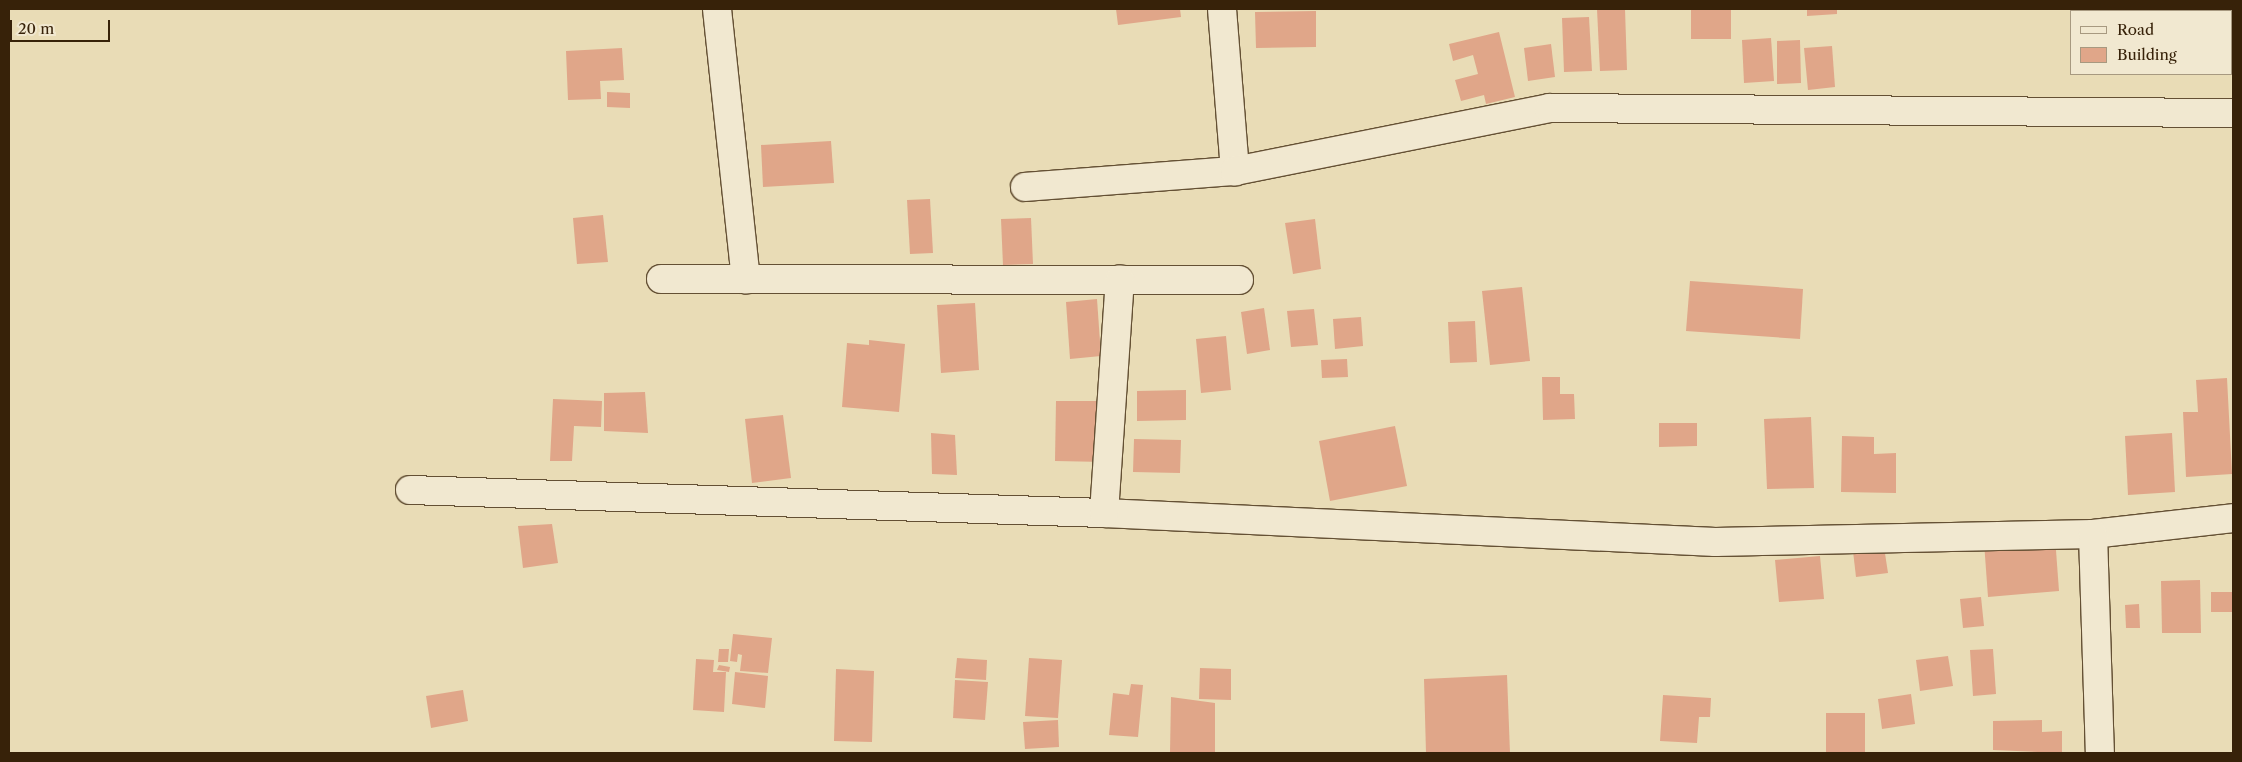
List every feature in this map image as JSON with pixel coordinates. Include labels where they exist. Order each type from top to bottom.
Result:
[{"type":"street","points":[[717,9],[746,279]]},
{"type":"street","points":[[1222,9],[1235,171]]},
{"type":"street","points":[[1025,187],[1235,171],[1549,108],[2233,113]]},
{"type":"street","points":[[661,279],[1240,280]]},
{"type":"street","points":[[1104,513],[1120,280]]},
{"type":"street","points":[[410,490],[1104,513],[1715,542],[2093,534],[2233,518]]},
{"type":"street","points":[[2093,534],[2100,753]]},
{"type":"building","points":[[1116,9],[1180,9],[1181,17],[1118,25]]},
{"type":"building","points":[[1597,9],[1625,9],[1627,70],[1600,71]]},
{"type":"building","points":[[1691,9],[1731,9],[1731,39],[1691,39]]},
{"type":"building","points":[[1807,9],[1837,9],[1837,14],[1807,16]]},
{"type":"building","points":[[2149,9],[2188,9],[2188,10]]},
{"type":"building","points":[[2220,9],[2233,9],[2233,57],[2232,10]]},
{"type":"building","points":[[1316,11],[1316,47],[1256,48],[1255,12]]},
{"type":"building","points":[[1589,17],[1592,71],[1564,72],[1562,18]]},
{"type":"building","points":[[1499,32],[1515,97],[1486,104],[1484,95],[1461,101],[1455,80],[1478,74],[1473,55],[1453,61],[1449,44]]},
{"type":"building","points":[[1771,38],[1774,81],[1744,83],[1742,40]]},
{"type":"building","points":[[1800,40],[1801,83],[1777,84],[1777,41]]},
{"type":"building","points":[[1551,44],[1555,77],[1528,81],[1524,48]]},
{"type":"building","points":[[1832,46],[1835,87],[1808,90],[1804,48]]},
{"type":"building","points":[[622,48],[624,80],[600,81],[601,99],[568,100],[566,51]]},
{"type":"building","points":[[607,92],[630,93],[630,108],[607,107]]},
{"type":"building","points":[[831,141],[834,183],[763,187],[761,145]]},
{"type":"building","points":[[930,199],[933,253],[910,254],[907,200]]},
{"type":"building","points":[[603,215],[608,262],[577,264],[573,218]]},
{"type":"building","points":[[1031,218],[1033,264],[1003,265],[1001,219]]},
{"type":"building","points":[[1315,219],[1321,269],[1293,274],[1285,223]]},
{"type":"building","points":[[1690,281],[1803,289],[1800,339],[1686,331]]},
{"type":"building","points":[[1522,287],[1530,361],[1490,365],[1482,291]]},
{"type":"building","points":[[1097,299],[1101,356],[1070,359],[1066,302]]},
{"type":"building","points":[[975,303],[979,370],[941,373],[937,305]]},
{"type":"building","points":[[1264,308],[1270,350],[1247,354],[1241,312]]},
{"type":"building","points":[[1314,309],[1318,345],[1291,347],[1287,311]]},
{"type":"building","points":[[1361,317],[1363,346],[1335,349],[1333,319]]},
{"type":"building","points":[[1475,321],[1477,362],[1450,363],[1448,322]]},
{"type":"building","points":[[1226,336],[1231,390],[1201,393],[1196,339]]},
{"type":"building","points":[[869,340],[905,344],[899,412],[842,407],[847,343],[869,345]]},
{"type":"building","points":[[1347,359],[1348,377],[1322,378],[1321,360]]},
{"type":"building","points":[[1542,377],[1560,377],[1560,394],[1574,394],[1575,419],[1543,420]]},
{"type":"building","points":[[2227,378],[2232,474],[2186,477],[2183,412],[2198,412],[2196,380]]},
{"type":"building","points":[[1186,390],[1186,420],[1137,421],[1137,391]]},
{"type":"building","points":[[645,392],[648,433],[604,431],[604,393]]},
{"type":"building","points":[[553,399],[602,401],[601,427],[574,426],[572,461],[550,461]]},
{"type":"building","points":[[1056,401],[1106,401],[1105,462],[1055,461]]},
{"type":"building","points":[[783,415],[791,478],[752,483],[745,419]]},
{"type":"building","points":[[1811,417],[1814,488],[1767,489],[1764,419]]},
{"type":"building","points":[[1659,423],[1697,423],[1697,446],[1659,447]]},
{"type":"building","points":[[1395,426],[1407,486],[1330,501],[1319,441]]},
{"type":"building","points":[[931,433],[955,435],[957,475],[932,474]]},
{"type":"building","points":[[2172,433],[2175,492],[2128,495],[2125,436]]},
{"type":"building","points":[[1842,436],[1874,437],[1874,454],[1896,453],[1896,493],[1841,492]]},
{"type":"building","points":[[1134,439],[1181,440],[1180,473],[1133,472]]},
{"type":"building","points":[[552,524],[558,563],[523,568],[518,526]]},
{"type":"building","points":[[2055,537],[2059,591],[1988,597],[1984,542]]},
{"type":"building","points":[[1884,547],[1888,573],[1856,577],[1853,551]]},
{"type":"building","points":[[1820,556],[1824,599],[1779,602],[1775,560]]},
{"type":"building","points":[[2200,580],[2201,633],[2162,633],[2161,581]]},
{"type":"building","points":[[2211,592],[2233,592],[2233,612],[2211,612]]},
{"type":"building","points":[[1981,597],[1984,626],[1963,628],[1960,599]]},
{"type":"building","points":[[2139,604],[2140,628],[2126,628],[2125,605]]},
{"type":"building","points":[[733,634],[772,638],[768,673],[740,671],[742,655],[738,654],[737,662],[730,661]]},
{"type":"building","points":[[719,649],[729,649],[728,662],[718,662]]},
{"type":"building","points":[[1993,649],[1996,694],[1973,696],[1970,650]]},
{"type":"building","points":[[1948,656],[1953,686],[1920,691],[1916,660]]},
{"type":"building","points":[[957,658],[987,660],[986,680],[955,678]]},
{"type":"building","points":[[1029,658],[1062,660],[1058,718],[1025,716]]},
{"type":"building","points":[[696,659],[714,660],[713,672],[726,672],[724,712],[693,710]]},
{"type":"building","points":[[719,665],[730,667],[729,672],[717,670]]},
{"type":"building","points":[[1200,668],[1231,669],[1231,700],[1199,699]]},
{"type":"building","points":[[836,669],[874,671],[872,742],[834,741]]},
{"type":"building","points":[[735,672],[768,676],[765,708],[732,704]]},
{"type":"building","points":[[1507,675],[1510,753],[1426,753],[1424,679]]},
{"type":"building","points":[[955,680],[988,682],[985,720],[953,718]]},
{"type":"building","points":[[1131,684],[1143,685],[1138,737],[1109,735],[1113,693],[1129,695]]},
{"type":"building","points":[[463,690],[468,721],[431,728],[426,696]]},
{"type":"building","points":[[1911,694],[1915,724],[1882,729],[1878,699]]},
{"type":"building","points":[[1663,695],[1711,698],[1710,717],[1699,717],[1697,743],[1660,741]]},
{"type":"building","points":[[1171,697],[1215,703],[1215,753],[1170,753]]},
{"type":"building","points":[[1826,713],[1865,713],[1865,752],[1826,752]]},
{"type":"building","points":[[1058,720],[1059,747],[1025,749],[1023,722]]},
{"type":"building","points":[[2042,720],[2042,732],[2062,731],[2062,753],[1993,750],[1993,721]]}]
